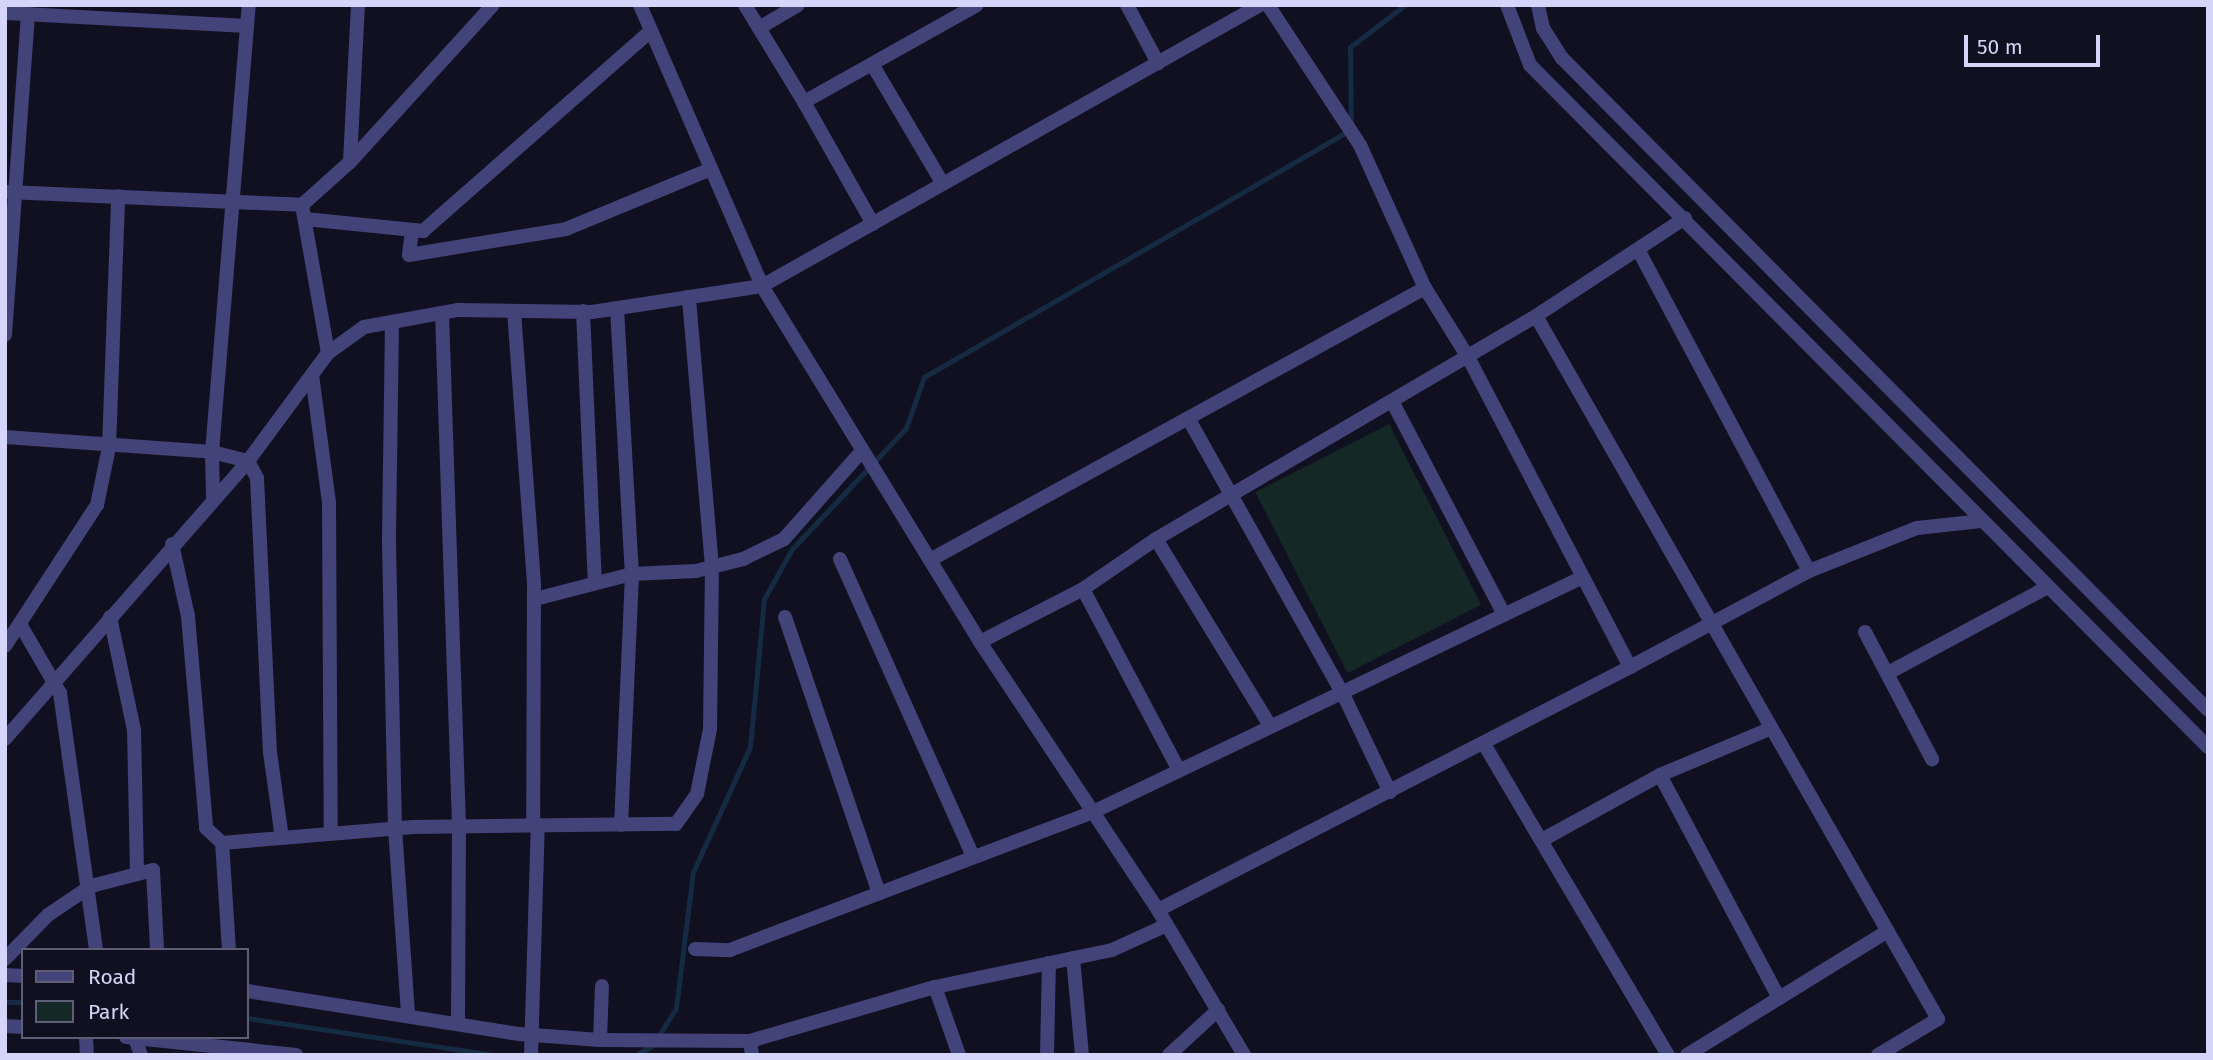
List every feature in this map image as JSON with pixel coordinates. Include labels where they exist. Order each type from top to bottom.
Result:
[{"type":"street","points":[[213,496],[212,452],[249,5]]},
{"type":"street","points":[[350,162],[358,5]]},
{"type":"street","points":[[303,212],[493,5]]},
{"type":"street","points":[[640,5],[762,286],[980,642],[1158,910],[1244,1055]]},
{"type":"street","points":[[745,5],[873,224]]},
{"type":"street","points":[[759,28],[798,5]]},
{"type":"street","points":[[804,102],[977,5]]},
{"type":"street","points":[[1128,5],[1158,63]]},
{"type":"street","points":[[5,739],[213,496],[247,461],[328,353],[364,327],[442,313],[583,312],[762,286],[1158,63],[1243,9],[1260,5]]},
{"type":"street","points":[[1268,5],[1360,145],[1425,288],[1468,357],[1630,667]]},
{"type":"street","points":[[1507,5],[1531,65],[2208,747]]},
{"type":"street","points":[[1538,5],[1543,28],[1562,58],[2208,710]]},
{"type":"street","points":[[5,13],[28,14],[64,10],[247,26]]},
{"type":"street","points":[[5,335],[10,192],[28,14]]},
{"type":"street","points":[[10,192],[233,201],[423,230],[651,31]]},
{"type":"street","points":[[872,64],[943,184]]},
{"type":"street","points":[[412,230],[409,255],[566,229],[711,169]]},
{"type":"street","points":[[5,646],[97,505],[109,447],[118,196]]},
{"type":"street","points":[[303,212],[328,353]]},
{"type":"street","points":[[980,642],[1083,589],[1156,539],[1536,316],[1639,251],[1685,218]]},
{"type":"street","points":[[1639,251],[1809,571]]},
{"type":"street","points":[[930,560],[1425,288]]},
{"type":"street","points":[[222,843],[396,828],[676,824],[697,794],[710,729],[712,567],[689,297]]},
{"type":"street","points":[[617,308],[632,575],[621,825]]},
{"type":"street","points":[[514,311],[535,598],[536,825],[531,1055]]},
{"type":"street","points":[[583,312],[595,583]]},
{"type":"street","points":[[442,313],[459,826],[458,1024]]},
{"type":"street","points":[[1536,316],[1938,1019],[1878,1055]]},
{"type":"street","points":[[392,322],[389,543],[396,828],[408,1016]]},
{"type":"street","points":[[312,375],[328,502],[331,834]]},
{"type":"street","points":[[1392,401],[1504,614]]},
{"type":"street","points":[[1188,418],[1342,692],[1390,792]]},
{"type":"street","points":[[5,437],[109,447],[212,452],[247,461],[257,478],[270,752],[282,838]]},
{"type":"street","points":[[535,598],[632,575],[712,567],[784,539],[864,456]]},
{"type":"street","points":[[1158,910],[1483,744],[1809,571],[1917,528],[1981,521]]},
{"type":"street","points":[[1156,539],[1270,726]]},
{"type":"street","points":[[172,544],[188,616],[205,828],[222,843],[229,948]]},
{"type":"street","points":[[840,559],[973,857]]},
{"type":"street","points":[[695,949],[730,950],[1093,812],[1583,577]]},
{"type":"street","points":[[1888,673],[2048,587]]},
{"type":"street","points":[[1083,589],[1179,770]]},
{"type":"street","points":[[110,617],[134,730],[137,874]]},
{"type":"street","points":[[785,617],[879,892]]},
{"type":"street","points":[[20,624],[55,681],[74,766],[91,886],[96,948]]},
{"type":"street","points":[[1865,632],[1932,759]]},
{"type":"street","points":[[1542,840],[1660,775],[1772,728]]},
{"type":"street","points":[[1483,744],[1668,1055]]},
{"type":"street","points":[[1660,775],[1779,998]]},
{"type":"street","points":[[5,959],[48,915],[91,886],[153,870],[156,948]]},
{"type":"street","points":[[248,991],[532,1035],[751,1048],[935,986],[1112,950],[1167,925]]},
{"type":"street","points":[[1687,1055],[1888,932]]},
{"type":"street","points":[[1073,958],[1082,1055]]},
{"type":"street","points":[[1047,1055],[1049,963]]},
{"type":"street","points":[[600,1040],[602,986]]},
{"type":"street","points":[[935,986],[959,1055]]},
{"type":"street","points":[[1169,1055],[1218,1010]]},
{"type":"street","points":[[146,1039],[296,1055]]},
{"type":"green space","points":[[1389,424],[1481,605],[1348,673],[1255,492]]},
{"type":"waterway","points":[[658,1037],[676,1008],[693,872],[750,747],[764,599],[792,549],[906,428],[924,377],[1351,129],[1350,47],[1405,5]]},
{"type":"waterway","points":[[5,1002],[21,1002]]},
{"type":"waterway","points":[[248,1018],[495,1055]]},
{"type":"waterway","points":[[636,1055],[653,1045]]}]
